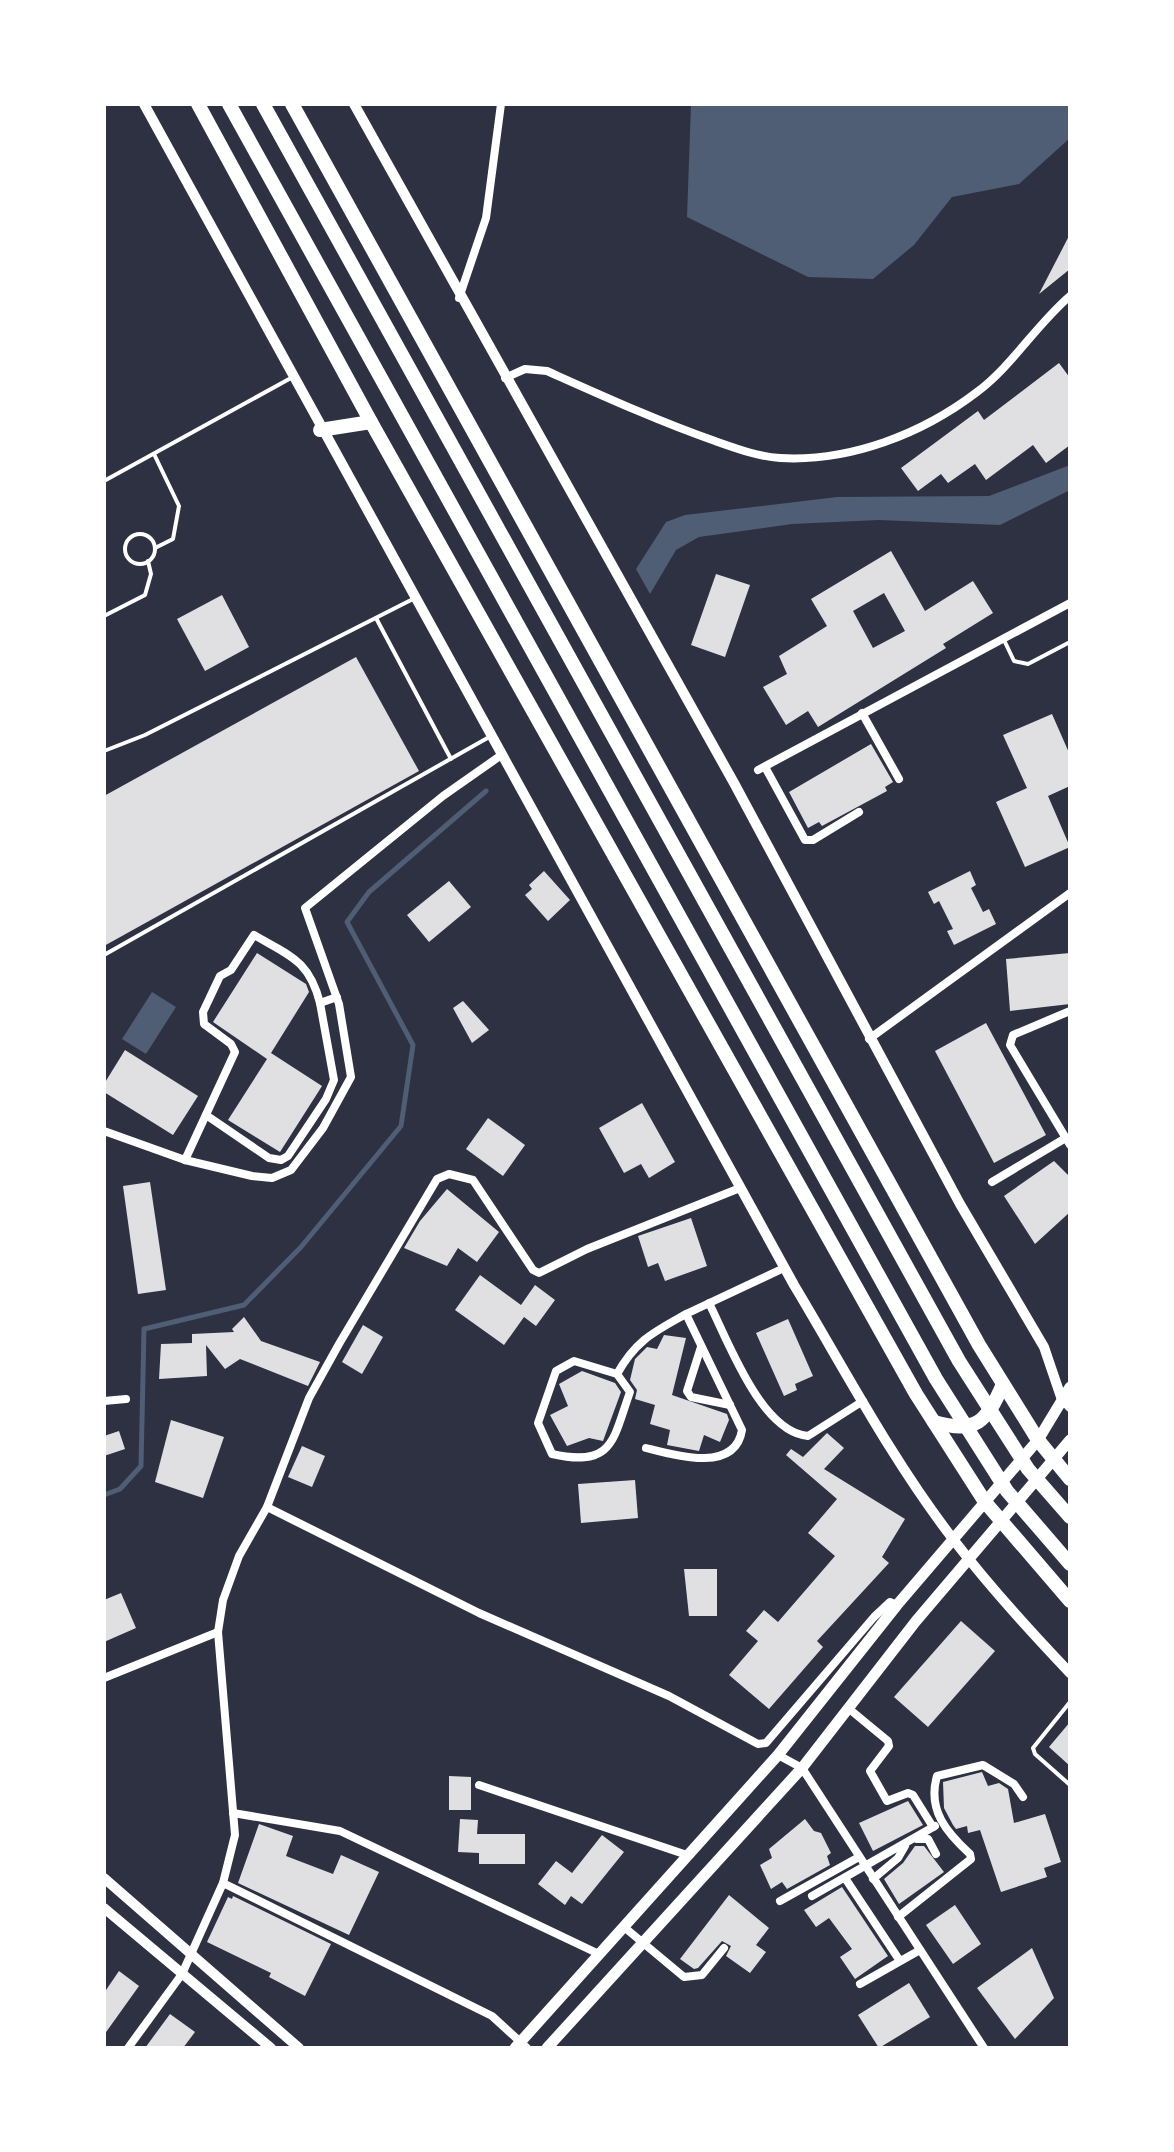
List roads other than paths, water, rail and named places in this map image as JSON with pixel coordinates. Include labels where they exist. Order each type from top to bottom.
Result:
[{"type":"highway","points":[[198,104],[371,422],[796,1185],[934,1422],[985,1502],[1070,1601]]},
{"type":"highway","points":[[229,104],[936,1379],[1007,1491],[1070,1564]]},
{"type":"highway","points":[[263,104],[959,1361],[1028,1469],[1070,1517]]},
{"type":"highway","points":[[292,104],[1003,1384],[1038,1440],[1070,1479]]},
{"type":"highway","points":[[320,430],[371,422]]},
{"type":"highway","points":[[934,1422],[959,1428],[976,1425],[996,1400],[1003,1384]]},
{"type":"main road","points":[[521,2046],[599,1954],[778,1755],[897,1605],[1038,1440],[1066,1402],[1070,1387]]},
{"type":"main road","points":[[547,2048],[802,1768],[916,1621],[1070,1440]]},
{"type":"street","points":[[144,104],[320,430],[784,1268],[863,1401],[953,1539],[1014,1615],[1070,1673]]},
{"type":"street","points":[[354,104],[459,298],[734,783],[869,1039],[1044,1347],[1066,1402]]},
{"type":"street","points":[[459,298],[486,218],[501,104]]},
{"type":"street","points":[[504,378],[525,369],[547,371],[675,427],[730,446],[778,458],[828,456],[866,449],[922,426],[955,408],[980,390],[1070,296]]},
{"type":"street","points":[[859,812],[813,840],[805,840],[761,768],[1070,603]]},
{"type":"street","points":[[862,713],[899,779]]},
{"type":"street","points":[[104,1131],[185,1160],[263,1177],[282,1176],[291,1170],[323,1128],[351,1077],[337,997],[305,908],[443,796],[500,756]]},
{"type":"street","points":[[869,1039],[1070,893]]},
{"type":"street","points":[[185,1160],[235,1052],[231,1044],[204,1024],[203,1012],[221,974],[231,970],[254,935],[303,964],[311,974],[320,1003],[334,1080],[326,1099],[288,1156],[281,1160],[269,1158],[206,1115]]},
{"type":"street","points":[[320,1003],[337,997]]},
{"type":"street","points":[[992,1182],[1067,1142],[1010,1045],[1013,1035],[1070,1011]]},
{"type":"street","points":[[128,2048],[182,1974],[223,1883],[235,1835],[218,1632],[223,1600],[239,1556],[267,1507],[309,1398],[410,1219],[437,1179],[449,1174],[473,1180],[533,1270],[539,1273],[587,1249],[740,1188]]},
{"type":"street","points":[[617,1374],[630,1350],[646,1337],[686,1314],[784,1268]]},
{"type":"street","points":[[709,1303],[758,1399],[783,1426],[808,1436],[863,1401]]},
{"type":"street","points":[[646,1448],[690,1459],[727,1452],[741,1437],[742,1430],[686,1314]]},
{"type":"street","points":[[701,1347],[687,1391],[691,1397],[730,1405]]},
{"type":"street","points":[[574,1361],[617,1374],[630,1392],[611,1447],[600,1454],[568,1458],[552,1454],[538,1423],[556,1371],[574,1361]]},
{"type":"street","points":[[104,1401],[126,1399]]},
{"type":"street","points":[[267,1507],[479,1613],[669,1696],[758,1744],[766,1743],[796,1711],[874,1617],[890,1602],[897,1605]]},
{"type":"street","points":[[104,1678],[218,1632]]},
{"type":"street","points":[[848,1708],[888,1741],[889,1746],[870,1771],[887,1801],[908,1793],[913,1795],[936,1826],[970,1854],[971,1859],[898,1917]]},
{"type":"street","points":[[778,1755],[802,1768],[984,2048]]},
{"type":"street","points":[[936,1826],[934,1787],[937,1776],[983,1765],[1014,1784],[1023,1797]]},
{"type":"street","points":[[479,1785],[687,1855]]},
{"type":"street","points":[[233,1813],[340,1831],[599,1954]]},
{"type":"street","points":[[873,1879],[898,1858],[900,1849],[936,1826]]},
{"type":"street","points":[[812,1896],[920,1836],[928,1839],[936,1854]]},
{"type":"street","points":[[780,1901],[859,1857]]},
{"type":"street","points":[[104,1878],[299,2048]]},
{"type":"street","points":[[845,1878],[900,1961]]},
{"type":"street","points":[[223,1883],[492,2016],[521,2046]]},
{"type":"street","points":[[104,1908],[271,2048]]},
{"type":"street","points":[[624,1927],[679,1975],[693,1978],[702,1975],[724,1948]]},
{"type":"street","points":[[860,1984],[920,1950]]},
{"type":"lane","points":[[104,481],[292,378]]},
{"type":"lane","points":[[104,616],[145,595],[151,574],[148,561],[155,548],[173,539],[179,506],[154,454]]},
{"type":"lane","points":[[148,561],[139,564],[131,560],[125,553],[126,543],[133,535],[143,533],[152,539],[155,548]]},
{"type":"lane","points":[[104,751],[145,735],[413,599]]},
{"type":"lane","points":[[376,618],[451,759]]},
{"type":"lane","points":[[1003,638],[1019,664],[1028,664],[1070,642]]},
{"type":"lane","points":[[104,955],[491,736]]},
{"type":"lane","points":[[1070,1702],[1033,1748],[1035,1754],[1070,1785]]},
{"type":"water","points":[[691,104],[1070,104],[1070,138],[1019,184],[952,197],[914,245],[873,279],[808,277],[687,217]]},
{"type":"water","points":[[1070,465],[1070,490],[1000,525],[879,520],[792,524],[699,537],[676,550],[650,594],[636,569],[666,522],[685,515],[837,497],[989,496]]},
{"type":"water","points":[[152,992],[176,1007],[146,1054],[122,1039]]},
{"type":"waterway","points":[[104,1495],[120,1489],[141,1466],[144,1329],[244,1305],[301,1247],[401,1126],[413,1045],[347,922],[369,892],[486,791]]}]
